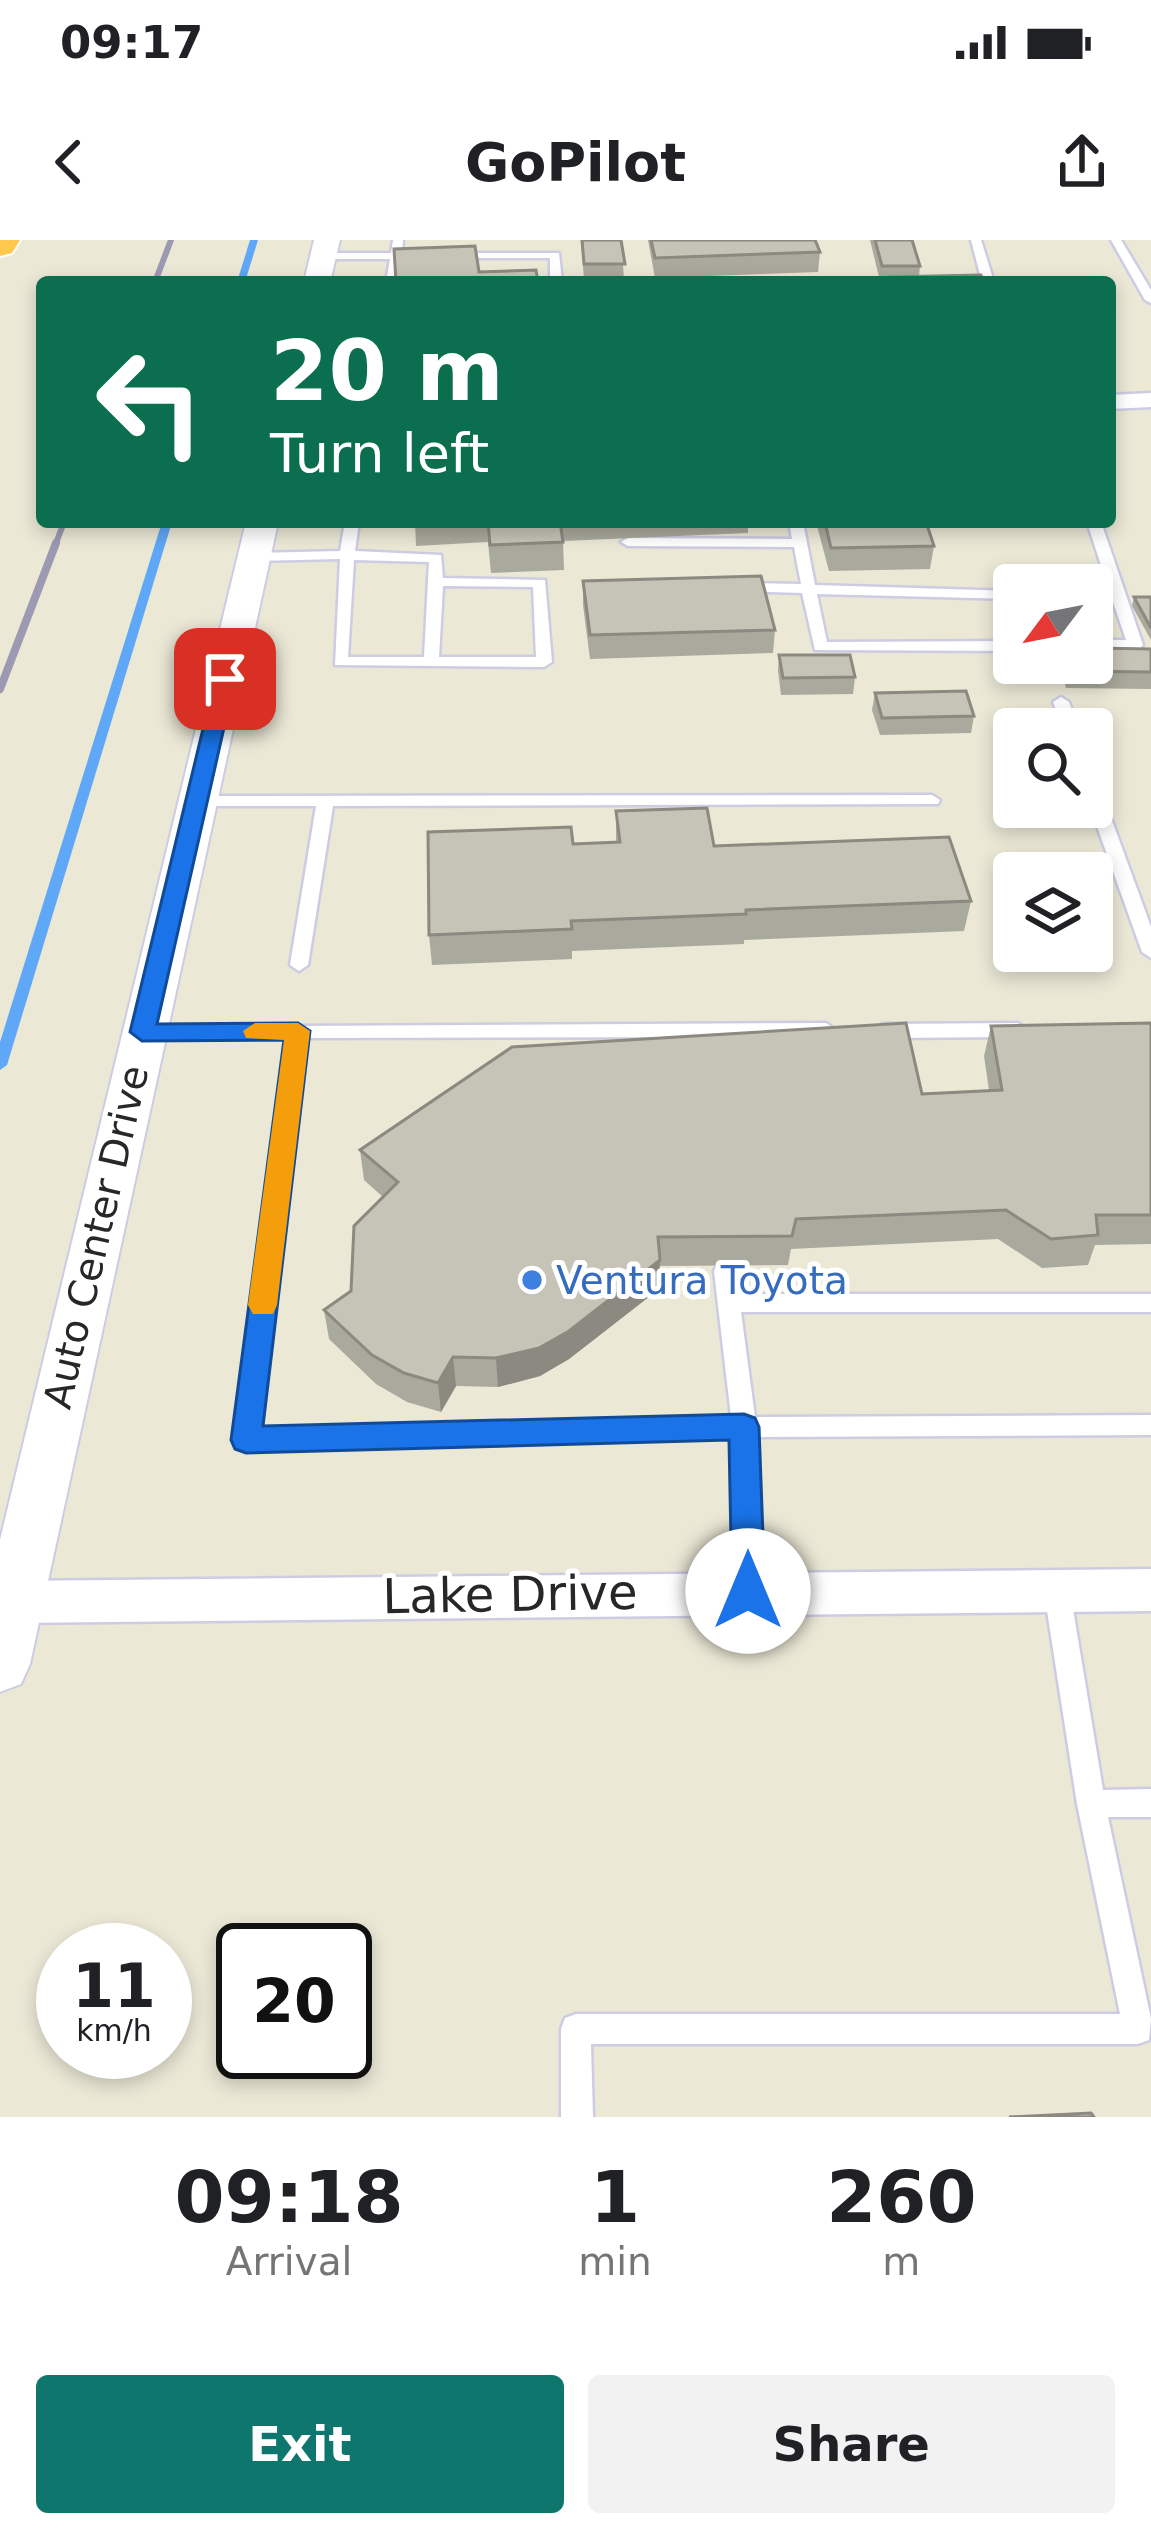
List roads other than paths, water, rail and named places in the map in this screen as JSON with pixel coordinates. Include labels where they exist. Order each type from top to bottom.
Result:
[{"type":"street","points":[[1116,401],[1151,400]]},
{"type":"street","name":"Auto Center Drive","points":[[0,1664],[258,540]]},
{"type":"street","name":"Lake Drive","points":[[13,1602],[1151,1590]]},
{"type":"lane","points":[[393,276],[398,240]]},
{"type":"lane","points":[[554,240],[556,276]]},
{"type":"lane","points":[[976,240],[986,276]]},
{"type":"lane","points":[[1116,240],[1151,300]]},
{"type":"lane","points":[[322,259],[555,255]]},
{"type":"lane","points":[[351,528],[340,662],[544,662],[541,583],[436,582]]},
{"type":"lane","points":[[797,528],[820,647],[993,646]]},
{"type":"lane","points":[[1096,528],[1135,645],[1113,645]]},
{"type":"lane","points":[[258,540],[347,555],[436,557],[431,662]]},
{"type":"lane","points":[[628,542],[801,543]]},
{"type":"lane","points":[[714,587],[993,594]]},
{"type":"lane","points":[[1113,598],[1121,598]]},
{"type":"lane","points":[[1061,702],[1063,708]]},
{"type":"lane","points":[[196,801],[932,800]]},
{"type":"lane","points":[[299,964],[325,801]]},
{"type":"lane","points":[[1106,828],[1151,952]]},
{"type":"lane","points":[[142,1032],[701,1039],[770,1030],[1038,1030]]},
{"type":"lane","points":[[298,1031],[246,1440],[744,1427],[1151,1425]]},
{"type":"lane","points":[[725,1271],[744,1427],[748,1591]]},
{"type":"lane","points":[[728,1304],[1151,1303]]},
{"type":"lane","points":[[577,2117],[576,2030],[1144,2029],[1090,1804],[1057,1591]]},
{"type":"lane","points":[[1090,1804],[1151,1803]]},
{"type":"waterway","points":[[243,276],[254,240]]},
{"type":"waterway","points":[[0,1065],[165,528]]},
{"type":"railway","points":[[157,276],[171,240]]},
{"type":"railway","points":[[55,546],[62,528]]},
{"type":"railway","points":[[0,689],[56,543]]},
{"type":"place","name":"Ventura Toyota","points":[[532,1280]]}]
